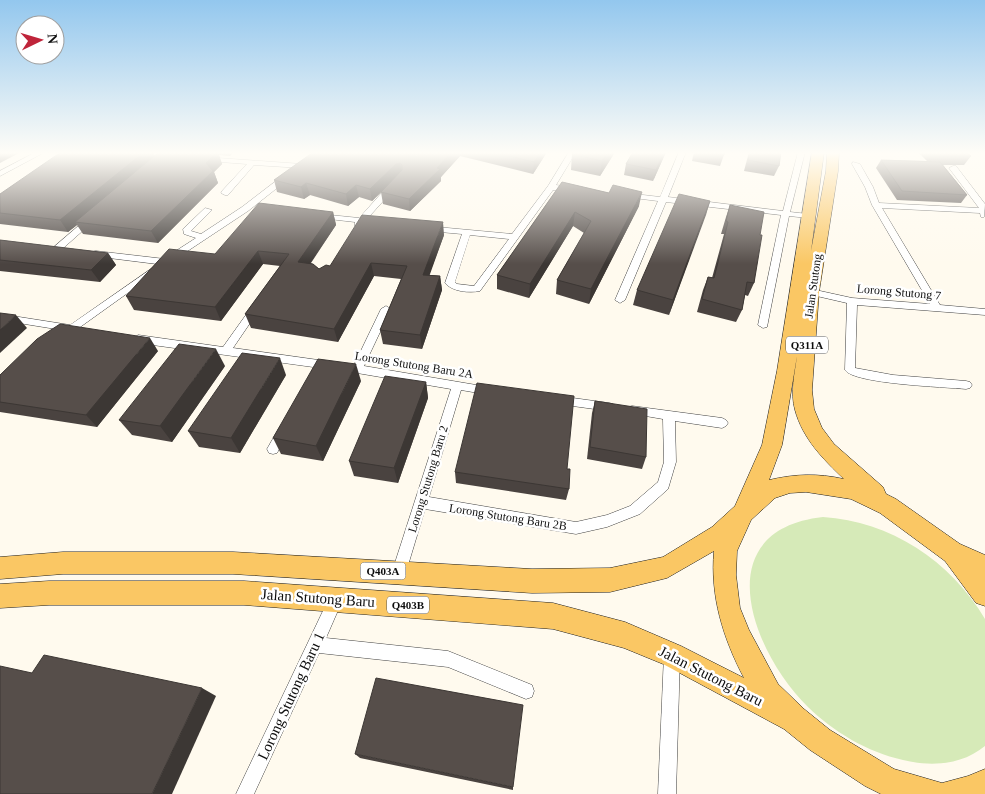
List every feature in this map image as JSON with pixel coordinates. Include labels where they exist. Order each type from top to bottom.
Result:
[{"type":"main road","name":"Jalan Stutong","points":[[812,189],[786,371],[772,445],[762,472],[725,551],[724,575],[728,608],[738,636],[768,694],[794,719],[820,740],[897,789],[932,794]]},
{"type":"main road","name":"Jalan Stutong","points":[[829,189],[811,292],[803,390],[804,409],[814,432],[827,450],[888,506]]},
{"type":"main road","points":[[744,510],[768,490],[790,484],[830,485],[846,488],[888,506],[953,553],[985,566]]},
{"type":"main road","name":"Q403A","points":[[0,568],[63,563],[233,563],[532,581],[610,580],[667,567],[720,534],[744,510]]},
{"type":"main road","points":[[953,553],[985,594]]},
{"type":"main road","name":"Jalan Stutong Baru","points":[[0,596],[49,592],[197,592],[336,599],[553,616],[625,635],[672,655],[794,719]]},
{"type":"main road","points":[[953,794],[970,791],[985,784]]},
{"type":"street","points":[[56,340],[164,262],[245,209],[272,189]]},
{"type":"street","points":[[355,229],[360,220],[389,189]]},
{"type":"street","points":[[467,232],[450,283],[456,287],[472,290],[479,288],[550,189]]},
{"type":"street","points":[[569,189],[578,190]]},
{"type":"street","points":[[620,300],[666,189]]},
{"type":"street","points":[[763,325],[792,189]]},
{"type":"street","points":[[870,189],[876,205],[937,308]]},
{"type":"street","points":[[876,205],[984,213],[983,207],[969,189]]},
{"type":"street","points":[[615,194],[808,216]]},
{"type":"street","points":[[245,209],[254,210]]},
{"type":"street","points":[[202,237],[189,234],[187,229],[208,210]]},
{"type":"street","points":[[67,250],[52,248],[101,212]]},
{"type":"street","points":[[312,216],[379,222]]},
{"type":"street","points":[[418,227],[515,237]]},
{"type":"street","points":[[182,250],[199,253]]},
{"type":"street","points":[[86,252],[164,262]]},
{"type":"street","name":"Lorong Stutong 7","points":[[811,292],[852,301],[985,312]]},
{"type":"street","points":[[226,351],[260,301]]},
{"type":"street","points":[[852,301],[850,370],[855,373],[893,379],[966,385]]},
{"type":"street","points":[[357,369],[386,309]]},
{"type":"street","points":[[0,317],[91,332]]},
{"type":"street","name":"Lorong Stutong Baru 2A","points":[[129,338],[184,350],[226,351],[316,368],[357,369],[505,393]]},
{"type":"street","name":"Lorong Stutong Baru 2","points":[[399,572],[457,386]]},
{"type":"street","points":[[544,398],[722,423]]},
{"type":"street","name":"Lorong Stutong Baru 2B","points":[[421,502],[576,528],[607,521],[635,510],[663,485],[670,462],[669,415]]},
{"type":"street","points":[[273,449],[287,423]]},
{"type":"street","name":"Lorong Stutong Baru 1","points":[[245,794],[336,599]]},
{"type":"street","points":[[315,645],[448,659],[526,691]]},
{"type":"street","points":[[667,794],[672,655]]},
{"type":"green space","points":[[823,517],[848,520],[872,526],[895,536],[936,562],[955,579],[971,598],[985,619],[985,746],[956,761],[935,764],[914,762],[877,752],[852,740],[829,725],[808,707],[787,683],[770,656],[757,626],[750,596],[752,568],[763,544],[786,527]]},
{"type":"building","points":[[7,189],[98,189],[60,220],[0,213],[0,194]]},
{"type":"building","points":[[115,189],[194,189],[151,231],[75,222]]},
{"type":"building","points":[[328,189],[351,189],[346,194]]},
{"type":"building","points":[[384,189],[419,189],[409,199],[381,192]]},
{"type":"building","points":[[557,189],[592,189],[609,193],[611,189],[630,189],[642,192],[591,289],[557,280],[591,221],[575,212],[530,284],[497,275]]},
{"type":"building","points":[[901,189],[962,189],[967,195],[902,191]]},
{"type":"building","points":[[679,194],[710,201],[673,300],[637,290]]},
{"type":"building","points":[[259,203],[333,212],[298,262],[313,264],[319,269],[326,265],[330,266],[362,215],[443,222],[423,275],[440,276],[420,335],[380,330],[407,266],[371,263],[334,329],[245,314],[289,254],[258,251],[215,307],[126,296],[169,249],[215,254]]},
{"type":"building","points":[[730,205],[764,212],[754,283],[747,282],[742,310],[702,299],[708,277],[714,278],[728,222],[726,221]]},
{"type":"building","points":[[0,240],[108,253],[91,270],[0,260]]},
{"type":"building","points":[[0,313],[16,315],[0,330]]},
{"type":"building","points":[[60,324],[150,338],[86,415],[0,402],[0,375],[37,339]]},
{"type":"building","points":[[179,344],[216,349],[160,426],[119,420]]},
{"type":"building","points":[[242,353],[280,358],[231,438],[188,431]]},
{"type":"building","points":[[318,359],[356,364],[316,446],[273,438]]},
{"type":"building","points":[[385,376],[426,382],[394,468],[349,461]]},
{"type":"building","points":[[477,383],[574,396],[567,469],[570,469],[569,489],[455,472]]},
{"type":"building","points":[[595,401],[647,409],[646,457],[590,447]]},
{"type":"building","points":[[44,655],[202,688],[152,794],[0,794],[0,666],[32,673]]},
{"type":"building","points":[[376,678],[523,705],[513,787],[355,754]]}]
